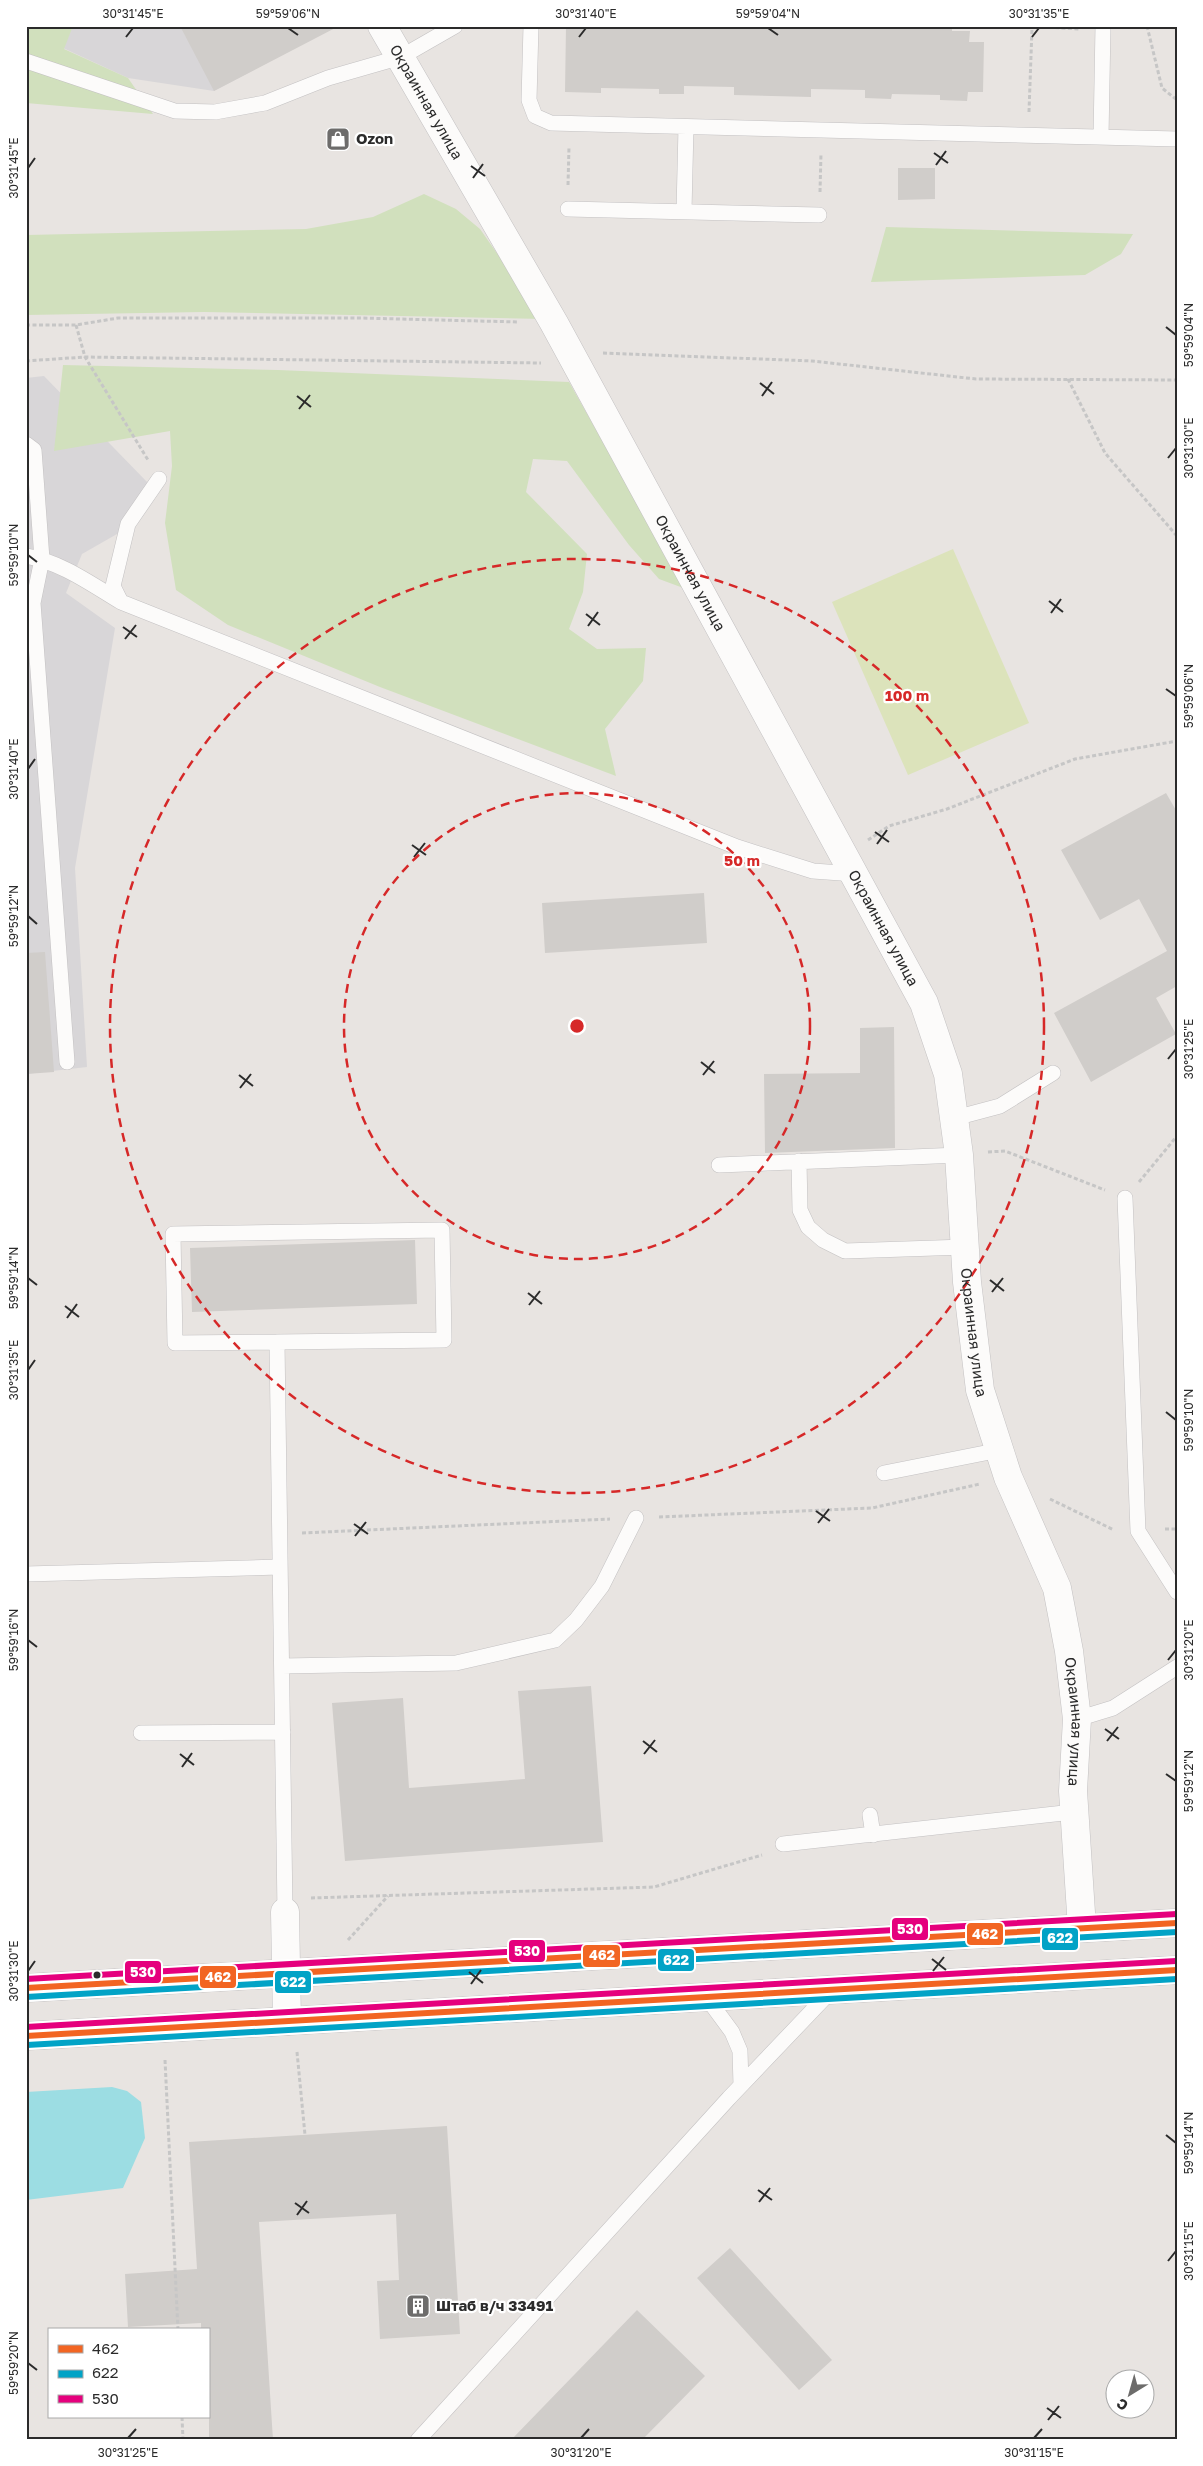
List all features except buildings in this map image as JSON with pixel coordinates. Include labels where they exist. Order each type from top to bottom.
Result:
[{"type":"main road","name":"Окраинная улица","points":[[382,26],[554,324],[924,1003],[948,1074],[960,1155],[965,1247],[980,1390],[1008,1477],[1057,1588],[1069,1651],[1077,1719],[1073,1812],[1082,1928]]},
{"type":"main road","points":[[285,1912],[287,2022]]},
{"type":"main road","points":[[26,1988],[1177,1923]]},
{"type":"main road","points":[[26,2036],[1177,1970]]},
{"type":"lane","points":[[26,61],[176,112],[215,112],[265,103],[328,78],[401,57],[455,26]]},
{"type":"lane","points":[[531,26],[529,100],[535,116],[551,123],[1177,139]]},
{"type":"lane","points":[[1101,137],[1103,28]]},
{"type":"lane","points":[[684,211],[686,127]]},
{"type":"lane","points":[[568,208],[819,215]]},
{"type":"lane","points":[[26,444],[34,450],[42,559],[33,603],[67,1062]]},
{"type":"lane","points":[[121,602],[113,586],[128,524],[159,479]]},
{"type":"lane","points":[[26,556],[42,559],[74,573],[121,602],[737,848],[813,871],[849,865]]},
{"type":"lane","points":[[954,1118],[1000,1106],[1053,1073]]},
{"type":"lane","points":[[719,1165],[960,1155]]},
{"type":"lane","points":[[799,1161],[800,1210],[808,1227],[823,1240],[845,1250],[965,1247]]},
{"type":"lane","points":[[1125,1198],[1138,1531],[1177,1592]]},
{"type":"lane","points":[[442,1230],[444,1340],[277,1342],[175,1343],[173,1234],[442,1230]]},
{"type":"lane","points":[[277,1342],[285,1912]]},
{"type":"lane","points":[[884,1473],[1000,1450]]},
{"type":"lane","points":[[282,1666],[456,1663],[555,1640],[576,1620],[602,1586],[636,1518]]},
{"type":"lane","points":[[26,1574],[280,1566]]},
{"type":"lane","points":[[1077,1719],[1113,1708],[1177,1666]]},
{"type":"lane","points":[[141,1733],[283,1732]]},
{"type":"lane","points":[[783,1844],[1073,1812]]},
{"type":"lane","points":[[870,1815],[873,1835]]},
{"type":"lane","points":[[418,2440],[741,2085],[832,1990]]},
{"type":"lane","points":[[707,1998],[732,2032],[740,2051],[741,2085]]},
{"type":"path","points":[[1148,26],[1162,88],[1177,100]]},
{"type":"path","points":[[1028,135],[1031,27],[1103,28]]},
{"type":"path","points":[[568,208],[570,124]]},
{"type":"path","points":[[819,215],[821,130]]},
{"type":"path","points":[[26,325],[76,325],[118,318],[360,318],[554,324]]},
{"type":"path","points":[[76,325],[85,357],[159,479]]},
{"type":"path","points":[[1068,379],[1105,454],[1177,536]]},
{"type":"path","points":[[849,865],[889,826],[947,809],[1075,759],[1169,744],[1177,741]]},
{"type":"path","points":[[960,1155],[1005,1151],[1125,1198],[1177,1136]]},
{"type":"path","points":[[280,1534],[872,1508],[1008,1477],[1111,1530],[1177,1529]]},
{"type":"path","points":[[309,1898],[654,1887],[762,1855],[783,1844]]},
{"type":"path","points":[[346,1942],[388,1896]]},
{"type":"path","points":[[297,2052],[305,2135]]},
{"type":"path","points":[[165,2060],[178,2328]]},
{"type":"path","points":[[182,2418],[183,2440]]},
{"type":"shaded area","points":[[73,26],[337,26],[214,91],[128,78],[63,48]]},
{"type":"shaded area","points":[[44,376],[148,483],[117,534],[82,554],[66,593],[115,628],[75,868],[87,1067],[26,1074],[26,378]]},
{"type":"green space","points":[[26,26],[73,26],[64,49],[128,78],[153,114],[26,103]]},
{"type":"green space","points":[[424,194],[456,209],[480,229],[543,319],[204,312],[26,315],[26,235],[306,229],[373,217]]},
{"type":"green space","points":[[886,227],[1133,234],[1121,254],[1085,275],[871,282]]},
{"type":"green space","points":[[63,365],[278,370],[569,382],[686,589],[659,579],[629,545],[567,461],[533,459],[526,492],[587,554],[583,592],[569,629],[597,649],[646,648],[643,681],[605,729],[616,776],[380,687],[228,625],[176,590],[165,523],[172,466],[170,431],[54,451]]},
{"type":"green space","points":[[953,549],[1029,723],[908,775],[832,602]]},
{"type":"water","points":[[112,2087],[127,2091],[141,2102],[145,2138],[123,2188],[26,2200],[26,2092]]},
{"type":"transit line","name":"530","points":[[26,1979],[1177,1914]]},
{"type":"transit line","name":"462","points":[[26,1988],[1177,1923]]},
{"type":"transit line","name":"622","points":[[26,1997],[1177,1932]]},
{"type":"transit line","name":"530","points":[[26,2027],[1176,1961]]},
{"type":"transit line","name":"462","points":[[26,2036],[1177,1970]]},
{"type":"transit line","name":"622","points":[[27,2045],[1177,1979]]},
{"type":"place","name":"Ozon","points":[[338,139]]},
{"type":"place","name":"Штаб в/ч 33491","points":[[418,2306]]}]
